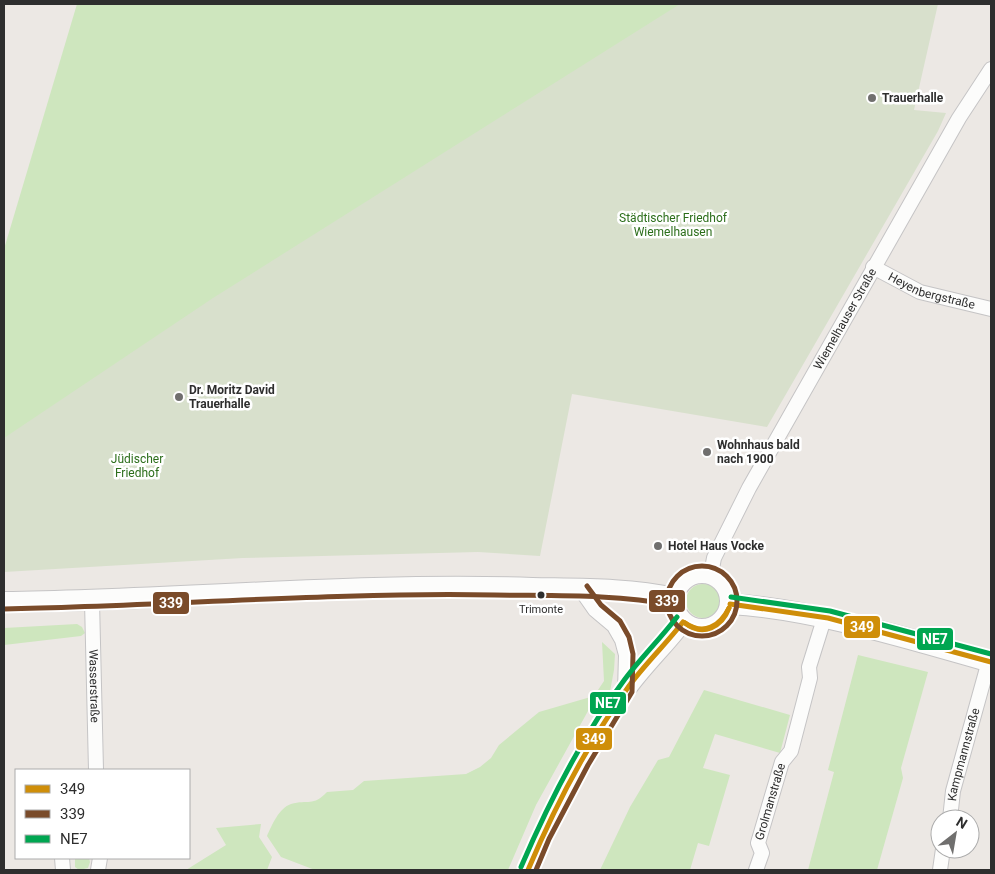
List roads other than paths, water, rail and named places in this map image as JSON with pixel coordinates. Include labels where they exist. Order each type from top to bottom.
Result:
[{"type":"main road","points":[[711,574],[726,586],[730,604],[724,618],[712,628],[702,630],[692,628],[683,622],[674,607],[677,588],[692,575],[711,574]]},
{"type":"main road","points":[[4,602],[92,601],[422,587],[508,587],[648,592],[674,598]]},
{"type":"main road","points":[[730,604],[783,610],[990,661]]},
{"type":"street","name":"Wiemelhauser Straße","points":[[711,574],[714,558],[729,525],[873,267],[960,118],[991,69]]},
{"type":"street","name":"Heyenbergstraße","points":[[873,267],[920,292],[991,309]]},
{"type":"street","points":[[580,590],[595,610],[614,626],[622,640],[626,655],[625,692]]},
{"type":"street","name":"Wasserstraße","points":[[92,601],[96,769]]},
{"type":"street","name":"Grolmanstraße","points":[[756,870],[762,853],[758,843],[782,762],[791,751],[810,678],[809,666],[824,619]]},
{"type":"street","points":[[528,870],[542,836],[581,761],[625,692],[683,622]]},
{"type":"street","name":"Kampmannstraße","points":[[951,809],[953,791],[990,661]]},
{"type":"place","name":"Trauerhalle","points":[[872,98]]},
{"type":"place","name":"Dr. Moritz David Trauerhalle","points":[[179,397]]},
{"type":"place","name":"Wohnhaus bald nach 1900","points":[[707,452]]},
{"type":"place","name":"Hotel Haus Vocke","points":[[658,546]]},
{"type":"place","name":"Trimonte","points":[[541,595]]},
{"type":"park label","name":"Städtischer Friedhof Wiemelhausen","points":[[673,225]]},
{"type":"park label","name":"Jüdischer Friedhof","points":[[137,466]]}]
